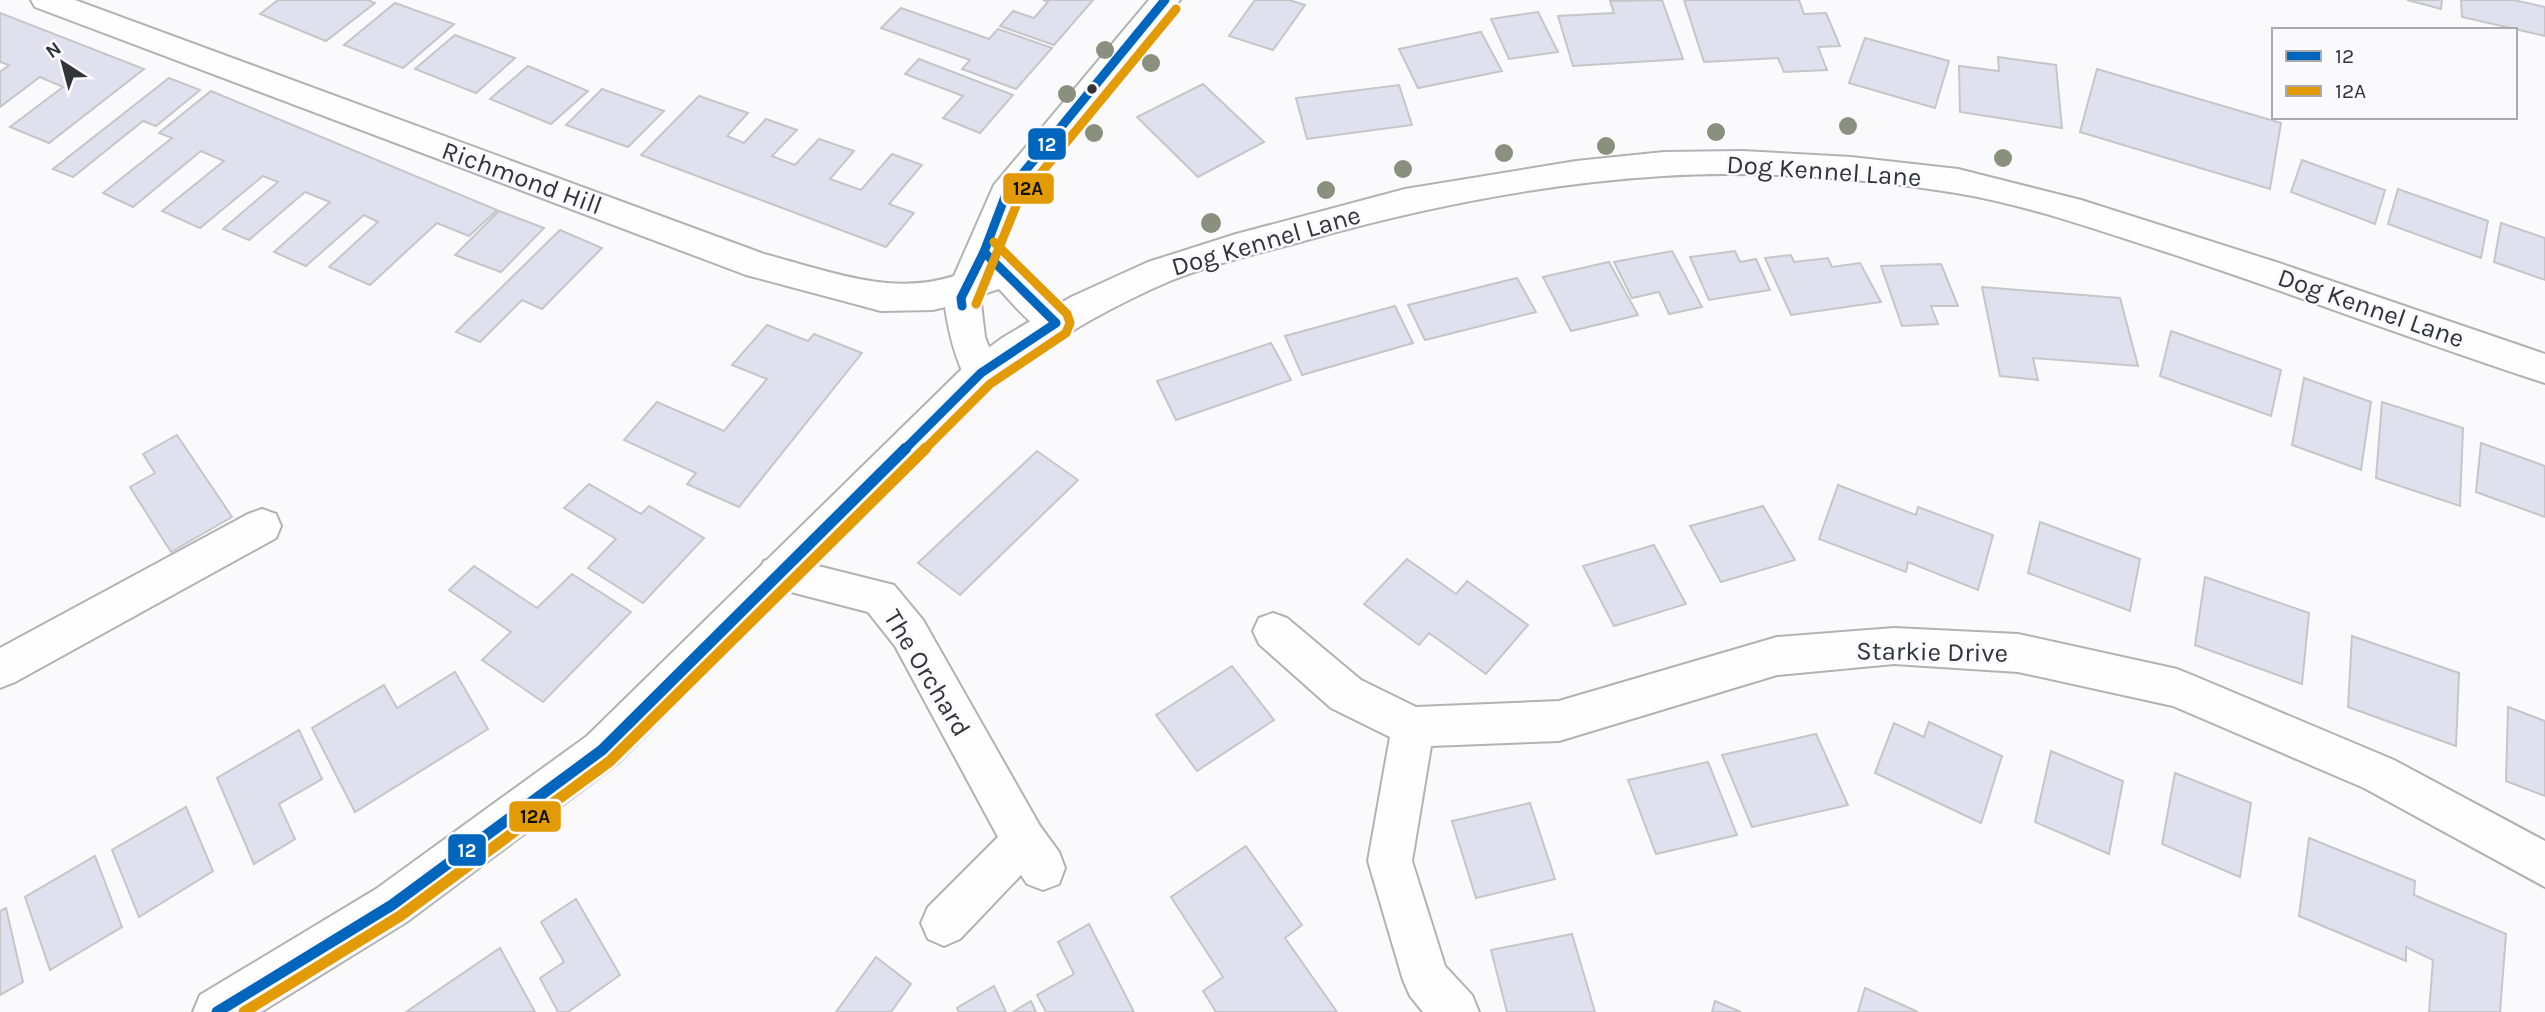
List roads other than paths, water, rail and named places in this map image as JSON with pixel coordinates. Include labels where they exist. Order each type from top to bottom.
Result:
[{"type":"street","name":"Richmond Hill","points":[[46,0],[758,266],[881,298],[933,297],[966,286],[995,262]]},
{"type":"street","points":[[1056,323],[995,262],[1006,194],[1165,0]]},
{"type":"street","name":"Dog Kennel Lane","points":[[217,1012],[391,905],[602,750],[981,373],[1056,323],[1160,271],[1405,201],[1576,173],[1664,164],[1742,163],[1851,169],[1958,181],[2081,212],[2267,272],[2545,369]]},
{"type":"street","points":[[966,286],[961,298],[967,337],[981,373]]},
{"type":"street","points":[[0,669],[262,526]]},
{"type":"street","name":"The Orchard","points":[[778,573],[880,597],[909,633],[1033,855],[944,923]]},
{"type":"street","name":"Starkie Drive","points":[[1273,631],[1346,694],[1413,727],[1559,721],[1777,656],[1894,646],[2018,653],[2177,688],[2379,774],[2545,865]]},
{"type":"street","points":[[1413,727],[1390,861],[1426,980],[1455,1012]]}]
